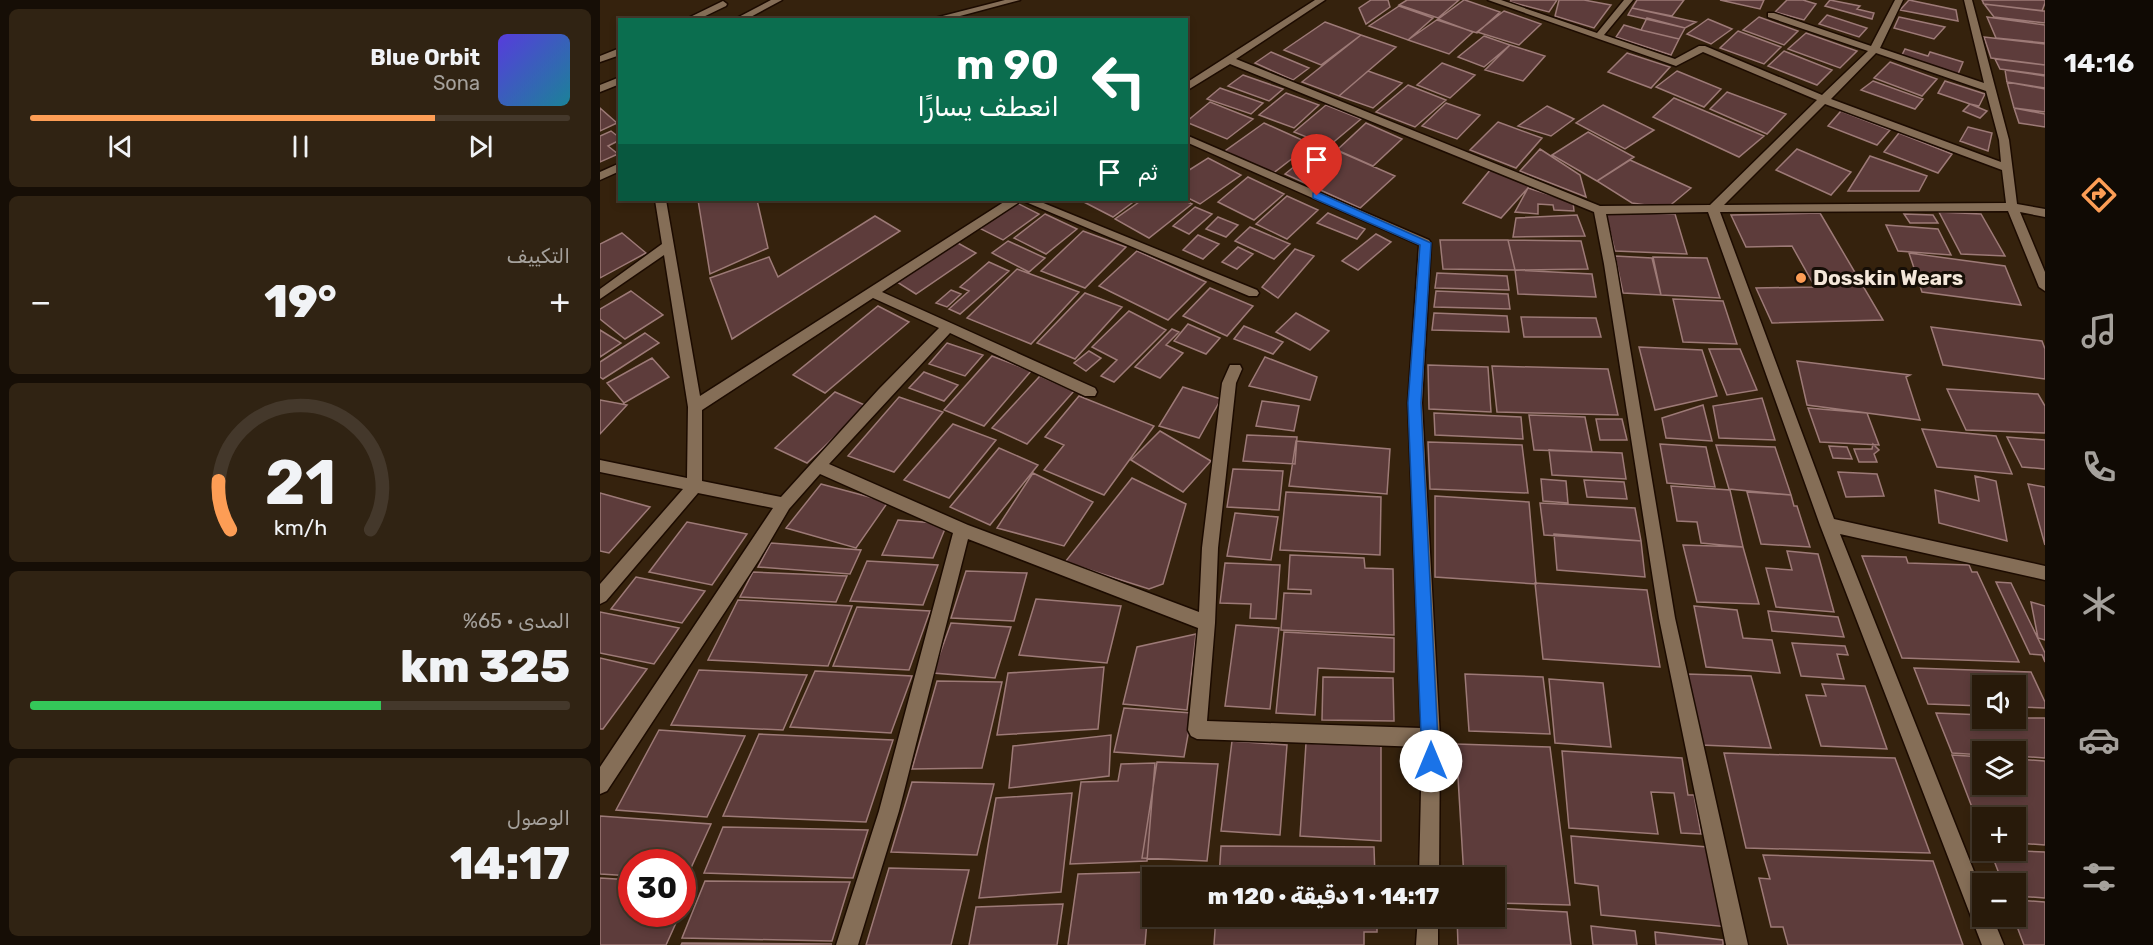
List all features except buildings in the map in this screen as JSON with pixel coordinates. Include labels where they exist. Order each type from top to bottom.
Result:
[{"type":"street","points":[[741,18],[778,0]]},
{"type":"street","points":[[940,18],[1016,0]]},
{"type":"street","points":[[1188,87],[1321,0]]},
{"type":"street","points":[[1492,0],[1676,63],[1702,48],[1825,100],[2008,168]]},
{"type":"street","points":[[1599,36],[1629,0]]},
{"type":"street","points":[[1713,209],[1874,50],[1899,0]]},
{"type":"street","points":[[1968,0],[2004,140],[2012,207],[2045,287]]},
{"type":"street","points":[[692,18],[723,4]]},
{"type":"street","points":[[1771,15],[1991,89]]},
{"type":"street","points":[[600,59],[618,52]]},
{"type":"street","points":[[1229,60],[1599,210],[2012,207],[2045,213]]},
{"type":"street","points":[[600,81],[618,73]]},
{"type":"street","points":[[600,89],[618,81]]},
{"type":"street","points":[[1188,139],[1425,243],[1415,403],[1431,738],[1429,867]]},
{"type":"street","points":[[600,177],[618,167]]},
{"type":"street","points":[[600,596],[694,487],[695,407],[661,201]]},
{"type":"street","points":[[695,407],[1012,201]]},
{"type":"street","points":[[1030,201],[1252,293]]},
{"type":"street","points":[[1713,209],[1828,525],[1993,945]]},
{"type":"street","points":[[1599,210],[1612,276],[1667,618],[1737,945]]},
{"type":"street","points":[[600,295],[667,247]]},
{"type":"street","points":[[872,292],[1090,392]]},
{"type":"street","points":[[600,784],[753,555],[784,504],[948,327]]},
{"type":"street","points":[[1235,369],[1229,383],[1210,548],[1207,623],[1197,730],[1431,738]]},
{"type":"street","points":[[600,466],[784,504]]},
{"type":"street","points":[[818,466],[962,530],[1207,623]]},
{"type":"street","points":[[1828,525],[2045,573]]},
{"type":"street","points":[[847,945],[889,812],[962,530]]},
{"type":"street","points":[[1427,945],[1428,927]]},
{"type":"place","name":"Dosskin Wears","points":[[1801,278]]},
{"type":"route","points":[[1317,196],[1425,243],[1415,403],[1431,761]]}]
